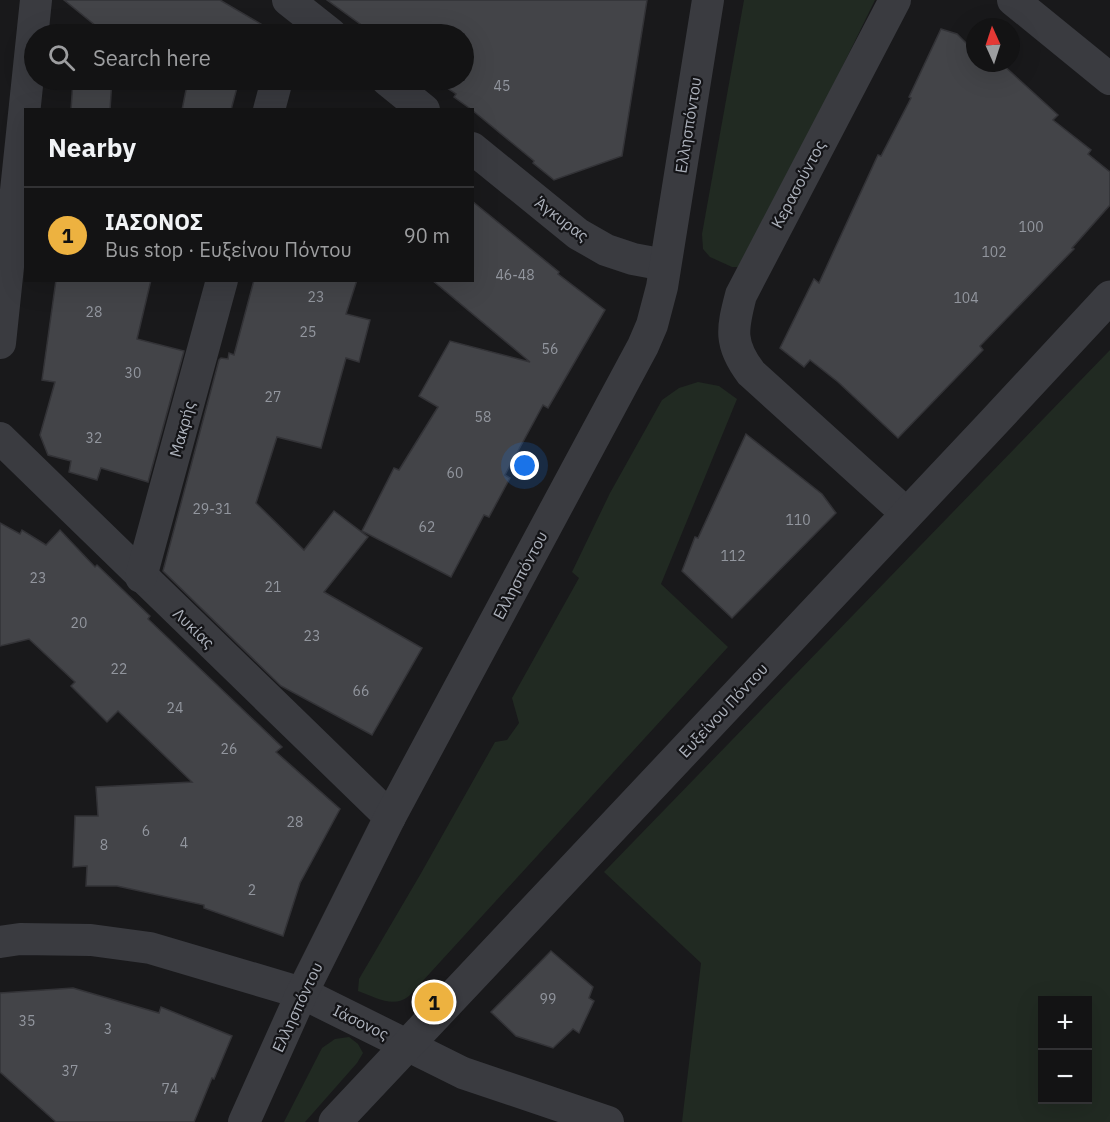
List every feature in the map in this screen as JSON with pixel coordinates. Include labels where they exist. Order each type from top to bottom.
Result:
[{"type":"street","points":[[33,24],[36,0]]},
{"type":"street","name":"Ελλησπόντου","points":[[244,1122],[302,993],[390,817],[643,346],[658,306],[708,0]]},
{"type":"street","name":"Κερασούντος","points":[[895,0],[741,295],[735,318],[734,339],[740,358],[752,373],[907,514]]},
{"type":"street","points":[[1012,0],[1110,79]]},
{"type":"street","points":[[293,10],[315,24]]},
{"type":"street","points":[[25,108],[27,90]]},
{"type":"street","points":[[270,108],[274,90]]},
{"type":"street","points":[[399,90],[422,108]]},
{"type":"street","points":[[0,343],[24,114]]},
{"type":"street","name":"Άγκυρας","points":[[474,150],[578,234],[606,250],[665,266]]},
{"type":"street","name":"Μακρής","points":[[141,577],[221,282]]},
{"type":"street","name":"Ευξείνου Πόντου","points":[[335,1122],[1110,297]]},
{"type":"street","name":"Λυκίας","points":[[0,438],[390,817]]},
{"type":"street","name":"Ιάσονος","points":[[0,942],[20,939],[90,940],[150,948],[302,993],[463,1072],[608,1122]]},
{"type":"shaded area","points":[[744,0],[875,0],[747,262],[739,267],[732,267],[710,257],[703,249],[702,234]]},
{"type":"shaded area","points":[[1110,350],[1110,1122],[682,1122],[701,963],[604,872]]},
{"type":"shaded area","points":[[698,382],[719,386],[737,399],[661,584],[728,647],[409,996],[397,1002],[391,1002],[358,991],[359,979],[495,742],[507,740],[519,723],[512,698],[579,578],[572,572],[610,493],[662,400],[679,388]]},
{"type":"shaded area","points":[[349,1037],[358,1044],[363,1053],[357,1063],[305,1122],[284,1122],[322,1048],[335,1039]]},
{"type":"building","points":[[64,0],[220,0],[261,24],[94,24]]},
{"type":"building","points":[[327,0],[647,0],[622,156],[554,180],[474,112],[474,108],[469,108],[454,97],[456,94],[450,90],[474,90],[474,24],[360,24]]},
{"type":"building","points":[[941,29],[957,34],[966,43],[966,72],[1011,72],[1058,115],[1053,120],[1091,150],[1088,154],[1110,172],[1110,205],[1072,248],[1074,249],[980,346],[983,350],[898,438],[838,382],[810,360],[804,367],[780,348],[814,279],[819,283],[878,155],[881,156],[911,98],[909,97]]},
{"type":"building","points":[[72,90],[111,90],[110,108],[71,108]]},
{"type":"building","points":[[186,90],[236,90],[232,108],[182,108]]},
{"type":"building","points":[[474,203],[559,272],[558,274],[605,310],[548,408],[543,405],[505,475],[510,478],[489,517],[484,515],[451,577],[362,531],[394,468],[399,470],[438,407],[419,396],[450,341],[530,362],[434,282],[474,282]]},
{"type":"building","points":[[56,282],[151,282],[137,339],[184,351],[148,482],[101,468],[97,480],[69,472],[71,461],[48,455],[40,435],[55,382],[42,380]]},
{"type":"building","points":[[253,282],[356,282],[346,314],[370,320],[359,362],[346,358],[321,448],[277,437],[256,503],[304,550],[334,511],[368,537],[324,592],[422,648],[372,735],[281,686],[163,571],[219,360],[228,359],[229,353],[234,355]]},
{"type":"building","points":[[746,434],[822,494],[836,513],[732,618],[682,571],[695,537],[698,538]]},
{"type":"building","points":[[0,523],[20,534],[22,530],[46,545],[60,530],[95,567],[97,565],[150,616],[148,619],[282,747],[276,752],[340,809],[300,883],[283,936],[204,908],[204,905],[117,886],[86,886],[87,866],[73,867],[75,816],[98,816],[96,787],[192,782],[118,711],[107,722],[71,686],[75,682],[29,639],[0,646]]},
{"type":"building","points":[[551,951],[593,987],[589,998],[594,1001],[579,1033],[573,1029],[553,1048],[516,1036],[491,1012]]},
{"type":"building","points":[[73,988],[159,1013],[161,1007],[232,1036],[194,1122],[56,1122],[0,1072],[0,993]]},
{"type":"place","name":"ΙΑΣΟΝΟΣ","points":[[434,1002]]}]
